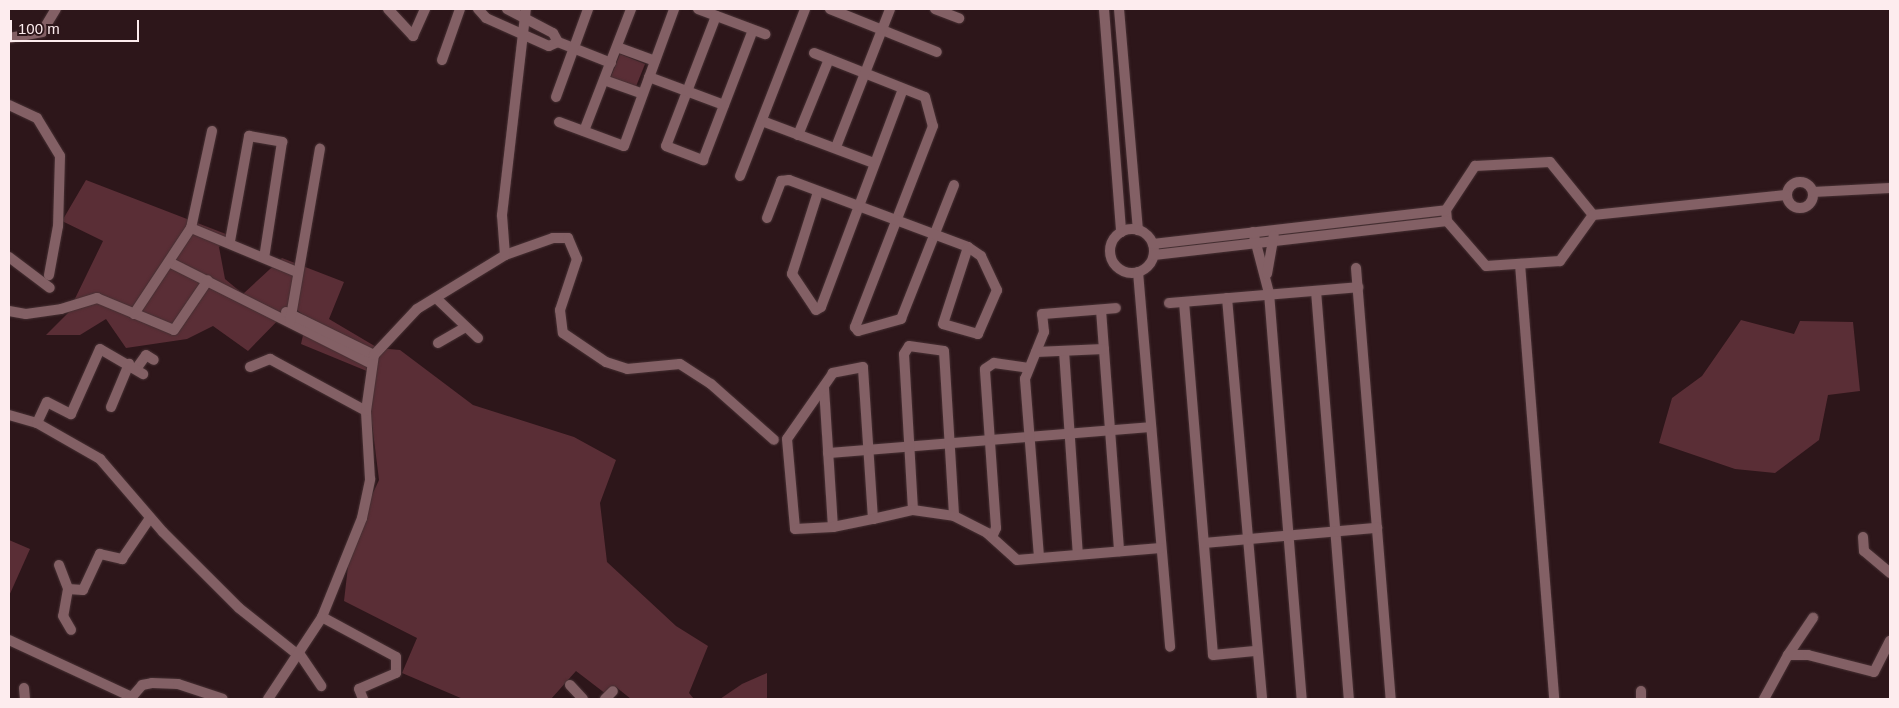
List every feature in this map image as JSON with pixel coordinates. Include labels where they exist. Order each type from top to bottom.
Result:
[{"type":"street","points":[[9,38],[42,32],[56,9]]},
{"type":"street","points":[[389,10],[413,36],[425,9]]},
{"type":"street","points":[[442,60],[460,9]]},
{"type":"street","points":[[478,9],[486,18],[549,46],[558,42],[611,63]]},
{"type":"street","points":[[507,9],[526,14],[554,33],[558,42]]},
{"type":"street","points":[[556,97],[588,9]]},
{"type":"street","points":[[584,132],[632,9]]},
{"type":"street","points":[[559,122],[624,146],[674,9]]},
{"type":"street","points":[[698,9],[765,34]]},
{"type":"street","points":[[740,176],[805,9]]},
{"type":"street","points":[[830,9],[937,52]]},
{"type":"street","points":[[836,147],[890,9]]},
{"type":"street","points":[[935,9],[959,18]]},
{"type":"street","points":[[1104,9],[1121,232],[1110,246],[1114,264],[1129,273],[1138,272],[1154,255],[1254,237],[1273,230],[1446,210]]},
{"type":"street","points":[[1119,9],[1138,230],[1153,244],[1154,255]]},
{"type":"street","points":[[505,255],[502,215],[526,14]]},
{"type":"street","points":[[716,16],[666,146],[703,160],[753,30]]},
{"type":"street","points":[[617,47],[655,62]]},
{"type":"street","points":[[814,53],[926,98],[933,126],[855,327],[860,332],[902,319],[954,185]]},
{"type":"street","points":[[798,135],[829,59]]},
{"type":"street","points":[[649,77],[724,105]]},
{"type":"street","points":[[604,80],[643,94]]},
{"type":"street","points":[[818,192],[792,274],[816,310],[821,308],[903,89]]},
{"type":"street","points":[[9,105],[37,118],[60,156],[58,226],[49,275]]},
{"type":"street","points":[[762,121],[836,147],[874,163]]},
{"type":"street","points":[[134,314],[191,228],[212,131]]},
{"type":"street","points":[[230,241],[249,136],[282,142],[264,258]]},
{"type":"street","points":[[290,322],[297,272],[320,149]]},
{"type":"street","points":[[1593,215],[1550,162],[1475,166],[1446,210],[1447,221],[1486,266],[1560,261],[1593,215],[1786,195]]},
{"type":"street","points":[[767,218],[781,181],[859,206],[968,247],[981,256],[997,290],[978,334],[943,324],[968,247]]},
{"type":"street","points":[[1812,192],[1812,201],[1801,209],[1789,203],[1786,195],[1789,187],[1800,182],[1812,192],[1890,188]]},
{"type":"street","points":[[1153,244],[1254,237],[1275,241],[1447,221]]},
{"type":"street","points":[[191,228],[230,241],[297,272]]},
{"type":"street","points":[[1121,232],[1138,230]]},
{"type":"street","points":[[1267,274],[1275,241],[1273,230]]},
{"type":"street","points":[[1254,237],[1267,274],[1290,535],[1302,699]]},
{"type":"street","points":[[268,699],[322,617],[341,578],[368,496],[366,411],[372,359],[398,325],[436,298],[505,255],[553,238],[568,238],[577,259],[560,310],[563,332],[606,362],[627,369],[680,364],[711,384],[774,440]]},
{"type":"street","points":[[9,256],[50,288]]},
{"type":"street","points":[[169,262],[276,313],[290,322],[372,359]]},
{"type":"street","points":[[1520,264],[1554,699]]},
{"type":"street","points":[[1356,268],[1391,699]]},
{"type":"street","points":[[1138,272],[1170,647]]},
{"type":"street","points":[[9,311],[26,314],[61,309],[97,298],[174,330],[208,280]]},
{"type":"street","points":[[1170,303],[1358,287]]},
{"type":"street","points":[[1316,291],[1349,699]]},
{"type":"street","points":[[436,298],[478,338]]},
{"type":"street","points":[[1226,298],[1255,651],[1262,699]]},
{"type":"street","points":[[1184,302],[1213,655],[1255,651]]},
{"type":"street","points":[[1039,557],[1025,379],[1044,332],[1042,314],[1116,308]]},
{"type":"street","points":[[1101,310],[1119,551]]},
{"type":"street","points":[[276,313],[292,311],[372,359]]},
{"type":"street","points":[[438,342],[466,326]]},
{"type":"street","points":[[913,510],[904,354],[909,346],[944,351],[954,516]]},
{"type":"street","points":[[37,423],[47,402],[72,414],[100,349],[136,369]]},
{"type":"street","points":[[1036,352],[1104,349]]},
{"type":"street","points":[[1064,351],[1078,554]]},
{"type":"street","points":[[111,406],[146,355],[154,360]]},
{"type":"street","points":[[250,367],[270,360],[366,411]]},
{"type":"street","points":[[992,537],[996,528],[985,369],[994,363],[1029,368]]},
{"type":"street","points":[[873,519],[863,368],[833,373],[787,439],[793,526],[798,530],[833,527],[873,519],[913,510],[954,516],[992,537],[1012,558],[1161,548]]},
{"type":"street","points":[[824,388],[833,527]]},
{"type":"street","points":[[9,415],[37,423],[100,459],[150,518],[239,608],[299,654],[321,686]]},
{"type":"street","points":[[828,453],[1151,427]]},
{"type":"street","points":[[68,589],[85,588],[102,552],[122,559],[150,518]]},
{"type":"street","points":[[1204,543],[1377,528]]},
{"type":"street","points":[[1863,537],[1864,551],[1890,573]]},
{"type":"street","points":[[58,564],[68,589],[63,616],[71,630]]},
{"type":"street","points":[[322,617],[396,657],[396,673],[359,689],[363,699]]},
{"type":"street","points":[[1764,699],[1788,655],[1813,618]]},
{"type":"street","points":[[9,640],[131,698],[142,685],[152,683],[178,684],[223,699]]},
{"type":"street","points":[[1788,655],[1808,655],[1874,672],[1890,641]]},
{"type":"street","points":[[570,685],[583,699]]},
{"type":"street","points":[[24,688],[24,699]]},
{"type":"street","points":[[605,699],[612,691]]},
{"type":"shaded area","points":[[620,54],[645,64],[636,87],[611,77]]},
{"type":"shaded area","points":[[86,180],[231,236],[219,247],[225,279],[243,294],[282,258],[344,282],[329,319],[378,348],[400,350],[473,405],[574,437],[616,460],[600,503],[607,562],[676,626],[708,646],[689,693],[694,699],[631,699],[616,687],[606,694],[576,671],[551,699],[463,699],[402,673],[417,638],[344,601],[351,540],[379,480],[369,400],[374,374],[301,344],[307,318],[292,306],[248,351],[213,326],[187,339],[126,348],[106,319],[80,335],[46,335],[68,313],[103,241],[62,221]]},
{"type":"shaded area","points":[[1741,320],[1794,334],[1800,321],[1853,322],[1860,391],[1828,395],[1819,440],[1775,473],[1735,469],[1659,443],[1672,398],[1702,376]]},
{"type":"shaded area","points":[[9,540],[30,549],[9,596]]},
{"type":"shaded area","points":[[767,673],[767,699],[720,699],[742,684]]}]
